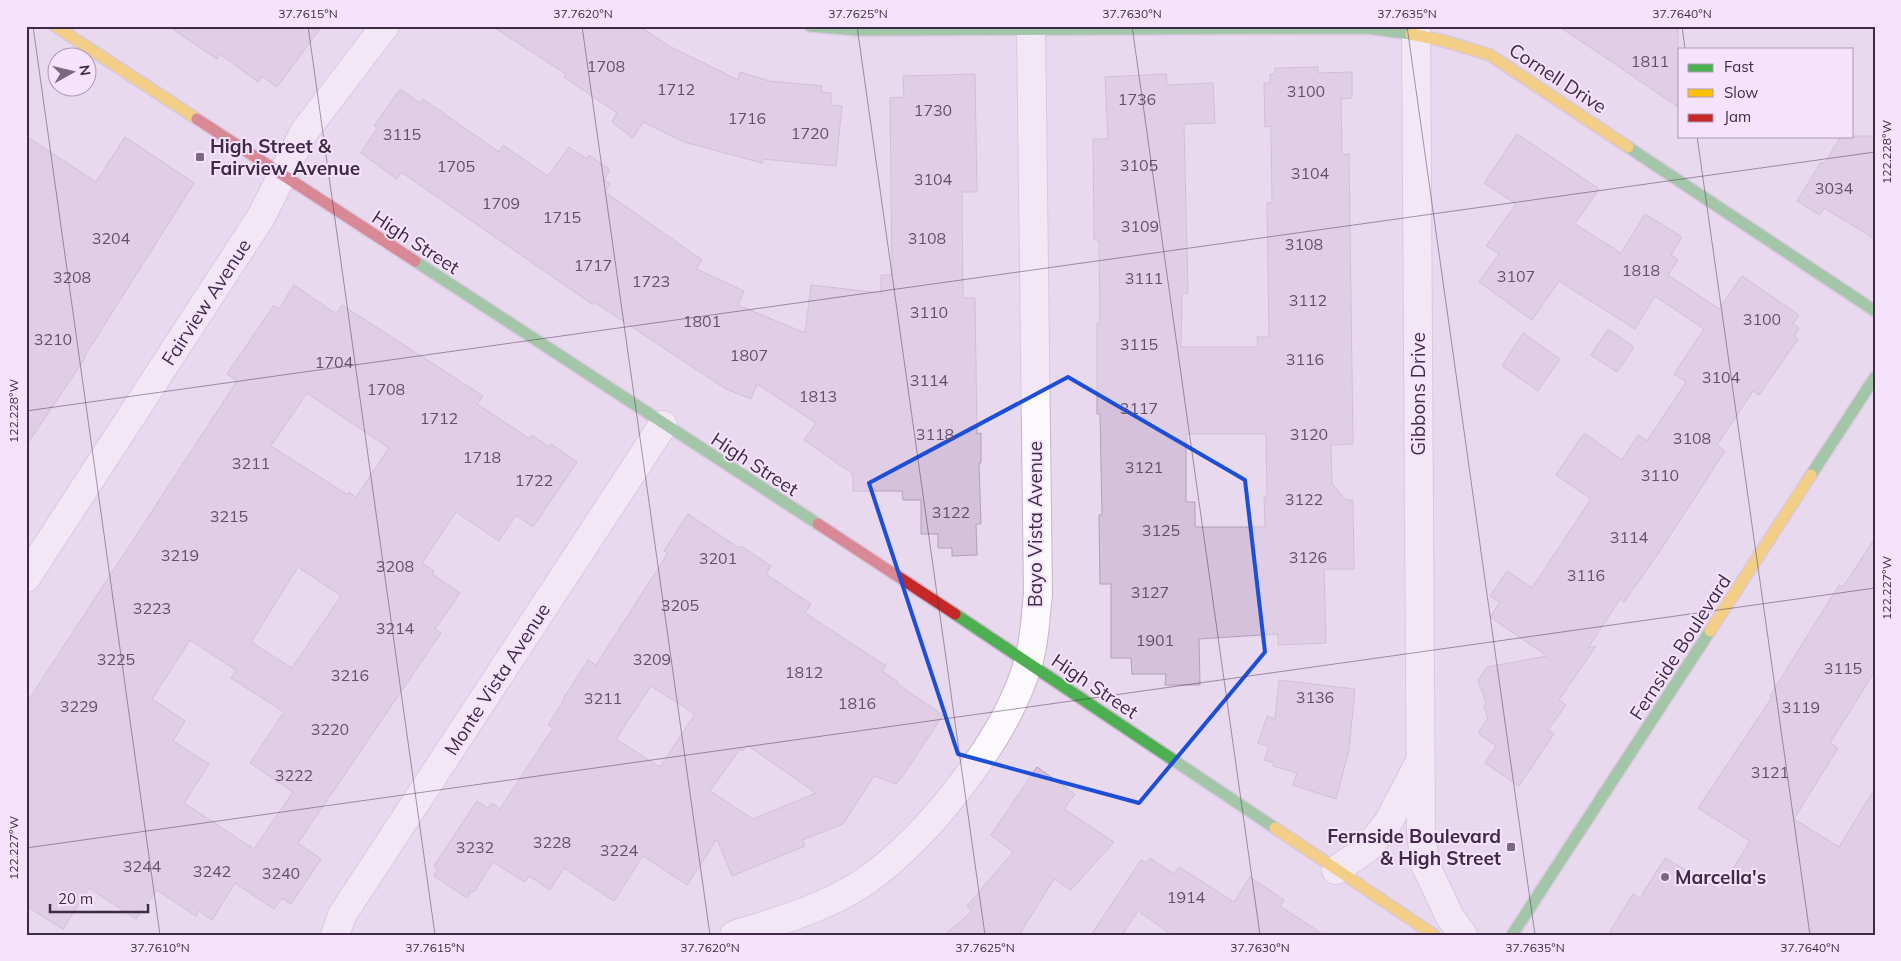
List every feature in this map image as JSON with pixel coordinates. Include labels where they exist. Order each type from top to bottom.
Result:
[{"type":"main road","name":"High Street","points":[[55,26],[663,425],[1029,662],[1434,935]]},
{"type":"main road","name":"Cornell Drive","points":[[810,26],[858,30],[1031,27],[1367,28],[1416,30],[1490,55],[1875,311]]},
{"type":"main road","name":"Fernside Boulevard","points":[[1512,935],[1875,377]]},
{"type":"street","name":"Fairview Avenue","points":[[26,578],[261,217],[304,132],[385,26]]},
{"type":"street","name":"Bayo Vista Avenue","points":[[734,935],[804,913],[867,880],[916,838],[963,785],[1010,708],[1029,662],[1038,595],[1031,27]]},
{"type":"street","name":"Gibbons Drive","points":[[1416,30],[1421,833],[1425,864],[1450,917],[1463,935]]},
{"type":"street","name":"Monte Vista Avenue","points":[[335,935],[342,915],[663,425]]},
{"type":"street","name":"Gibbons Drive","points":[[1336,870],[1368,848],[1384,828],[1420,761]]},
{"type":"highlighted area","points":[[1068,377],[1245,480],[1265,652],[1139,803],[958,754],[869,483]]},
{"type":"building","points":[[168,26],[322,26],[277,87],[262,76],[258,82],[220,54],[217,59]]},
{"type":"building","points":[[492,26],[639,26],[669,46],[738,80],[740,72],[769,81],[822,86],[821,92],[831,93],[831,105],[842,106],[836,166],[763,159],[762,163],[684,142],[643,122],[633,138],[612,122],[617,113],[564,77],[566,74]]},
{"type":"building","points":[[1558,26],[1678,26],[1678,107],[1621,68]]},
{"type":"building","points":[[1318,67],[1318,73],[1352,72],[1352,98],[1341,99],[1342,155],[1349,154],[1353,444],[1331,445],[1332,484],[1346,500],[1353,500],[1354,569],[1324,569],[1326,643],[1278,645],[1278,634],[1199,639],[1200,685],[1165,685],[1166,674],[1132,674],[1131,658],[1111,658],[1111,584],[1100,584],[1099,515],[1102,515],[1100,414],[1097,414],[1097,323],[1100,323],[1099,240],[1094,240],[1093,139],[1108,139],[1105,77],[1166,74],[1167,85],[1213,83],[1215,123],[1184,124],[1188,293],[1182,294],[1181,347],[1258,347],[1257,337],[1269,337],[1267,203],[1272,203],[1271,126],[1265,127],[1264,83],[1270,83],[1270,74],[1275,74],[1275,68]],"holes":[[[1186,434],[1266,434],[1267,497],[1264,497],[1265,527],[1195,527],[1195,502],[1186,502]]]},
{"type":"building","points":[[975,74],[977,192],[962,192],[963,298],[975,298],[977,434],[981,433],[981,463],[979,463],[981,524],[976,524],[977,555],[952,556],[952,548],[938,548],[938,534],[921,534],[921,500],[903,500],[902,491],[853,491],[853,474],[804,440],[816,423],[757,384],[751,399],[726,389],[594,302],[592,304],[401,172],[397,179],[361,153],[377,128],[374,126],[400,89],[420,103],[423,99],[499,152],[503,145],[548,176],[569,147],[587,159],[589,155],[610,170],[604,180],[610,184],[605,192],[702,260],[696,269],[744,291],[738,305],[805,333],[811,285],[881,293],[881,275],[892,275],[890,98],[904,97],[903,76]]},
{"type":"building","points":[[1517,134],[1599,189],[1575,224],[1621,253],[1645,214],[1682,237],[1671,255],[1678,260],[1668,275],[1719,309],[1742,276],[1799,315],[1793,324],[1799,328],[1794,336],[1798,339],[1759,395],[1753,391],[1717,445],[1725,451],[1660,551],[1624,602],[1620,599],[1588,648],[1596,646],[1559,700],[1566,705],[1548,730],[1554,734],[1519,786],[1485,763],[1496,746],[1478,733],[1488,718],[1484,707],[1486,702],[1478,681],[1487,667],[1547,656],[1490,617],[1500,602],[1490,596],[1507,571],[1532,588],[1591,499],[1556,475],[1584,433],[1622,460],[1638,435],[1647,441],[1686,382],[1674,374],[1704,329],[1655,296],[1635,329],[1559,281],[1532,320],[1479,282],[1499,254],[1486,246],[1516,204],[1484,183]]},
{"type":"building","points":[[26,136],[96,182],[125,137],[194,183],[85,358],[26,446]]},
{"type":"building","points":[[1875,136],[1875,239],[1824,208],[1820,215],[1797,201],[1821,162],[1824,164],[1840,138]]},
{"type":"building","points":[[294,285],[336,314],[342,305],[483,396],[477,404],[530,439],[532,435],[549,447],[551,444],[577,462],[533,527],[516,515],[499,541],[456,512],[422,563],[434,571],[432,574],[460,593],[435,629],[441,633],[298,843],[321,859],[291,904],[282,898],[274,909],[235,883],[212,920],[199,911],[196,916],[157,890],[136,919],[89,888],[63,929],[26,906],[26,704],[237,381],[227,374],[274,305],[279,309]],"holes":[[[307,393],[389,448],[356,497],[349,492],[348,495],[271,446]],[[298,567],[341,596],[292,668],[251,642]],[[190,640],[236,670],[231,678],[284,712],[250,763],[293,792],[254,849],[184,803],[209,764],[173,741],[185,721],[152,699]]]},
{"type":"building","points":[[1608,329],[1634,347],[1617,372],[1591,355]]},
{"type":"building","points":[[1523,333],[1560,359],[1538,391],[1502,366]]},
{"type":"building","points":[[688,514],[739,548],[741,546],[771,566],[766,574],[811,604],[805,613],[886,666],[882,671],[898,682],[897,684],[943,715],[896,784],[874,776],[843,824],[802,840],[805,846],[732,876],[717,839],[687,885],[643,856],[614,901],[564,868],[550,890],[529,876],[525,882],[493,862],[474,892],[471,891],[467,898],[434,876],[438,869],[434,866],[477,801],[488,808],[492,803],[500,809],[553,728],[548,725],[563,699],[588,660],[596,665],[668,553],[664,551]],"holes":[[[651,686],[695,714],[660,767],[616,739]],[[747,745],[816,793],[753,819],[710,791],[740,749],[743,751]]]},
{"type":"building","points":[[1875,538],[1875,671],[1830,743],[1838,748],[1794,819],[1839,847],[1875,788],[1875,935],[1608,935],[1633,894],[1640,898],[1665,858],[1720,890],[1750,841],[1698,808],[1772,697],[1770,696],[1839,585],[1843,587]]},
{"type":"building","points":[[1279,680],[1355,689],[1349,750],[1336,799],[1293,785],[1297,773],[1273,766],[1274,763],[1264,760],[1269,747],[1258,743],[1267,716],[1275,719]]},
{"type":"building","points":[[1037,767],[1075,794],[1064,809],[1114,842],[1071,890],[1054,879],[1019,935],[945,935],[972,911],[967,906],[1013,852],[991,835]]},
{"type":"building","points":[[1150,858],[1174,874],[1179,867],[1234,902],[1250,877],[1284,900],[1280,906],[1324,935],[1172,935],[1138,911],[1122,935],[1091,935],[1141,860],[1146,863]]},
{"type":"traffic: fast","points":[[810,26],[858,30],[1367,28],[1411,34]]},
{"type":"traffic: fast","points":[[1628,147],[1875,311]]},
{"type":"traffic: fast","points":[[415,261],[818,524]]},
{"type":"traffic: fast","points":[[1811,475],[1875,377]]},
{"type":"traffic: fast","points":[[955,614],[1275,828]]},
{"type":"traffic: fast","points":[[1512,935],[1710,631]]},
{"type":"traffic: slow","points":[[55,26],[197,119]]},
{"type":"traffic: slow","points":[[1411,34],[1444,41],[1490,55],[1628,147]]},
{"type":"traffic: slow","points":[[1710,631],[1811,475]]},
{"type":"traffic: slow","points":[[1275,828],[1434,935]]},
{"type":"traffic: jam","points":[[197,119],[415,261]]},
{"type":"traffic: jam","points":[[818,524],[955,614]]},
{"type":"place","name":"High Street & Fairview Avenue","points":[[200,157]]},
{"type":"place","name":"Fernside Boulevard & High Street","points":[[1511,847]]},
{"type":"place","name":"Marcella's","points":[[1665,877]]}]
